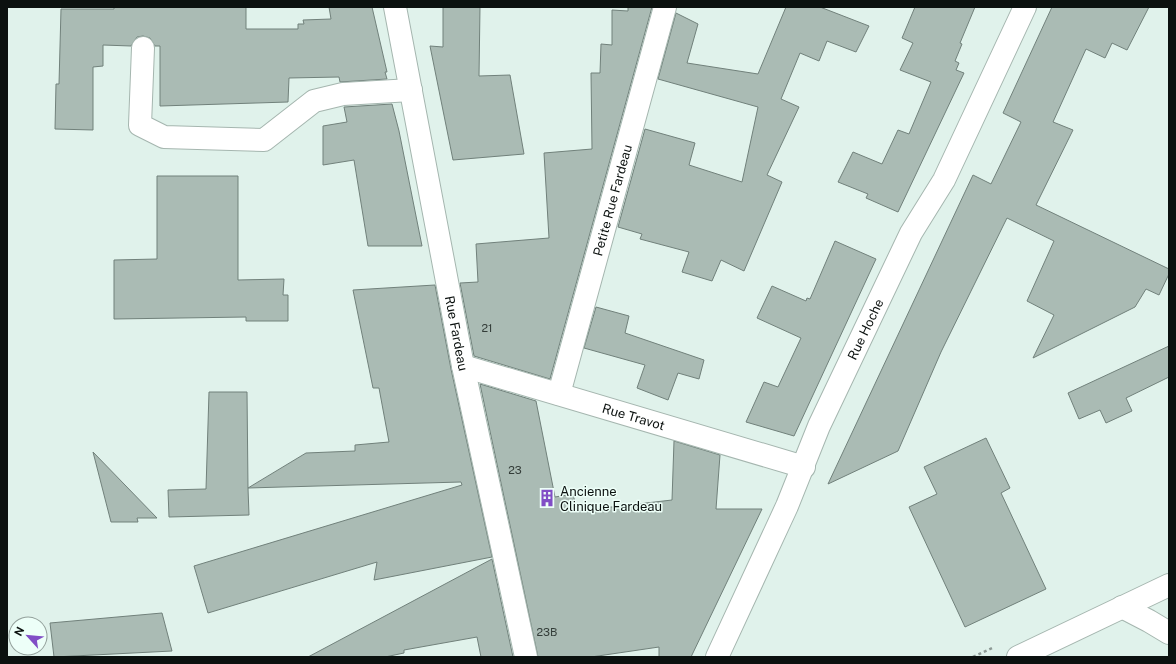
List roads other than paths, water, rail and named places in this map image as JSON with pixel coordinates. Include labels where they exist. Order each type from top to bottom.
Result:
[{"type":"street","name":"Rue Fardeau","points":[[395,7],[463,366],[526,657]]},
{"type":"street","name":"Petite Rue Fardeau","points":[[560,394],[665,7]]},
{"type":"street","name":"Rue Hoche","points":[[717,657],[804,467],[819,426],[911,233],[944,180],[1025,7]]},
{"type":"street","points":[[143,48],[140,124],[164,137],[264,140],[314,101],[343,94],[411,90]]},
{"type":"street","name":"Rue Travot","points":[[463,366],[804,467]]},
{"type":"street","points":[[1023,656],[1169,585]]},
{"type":"street","points":[[1122,607],[1150,620],[1169,633]]},
{"type":"place","name":"Ancienne Clinique Fardeau","points":[[547,498]]}]
